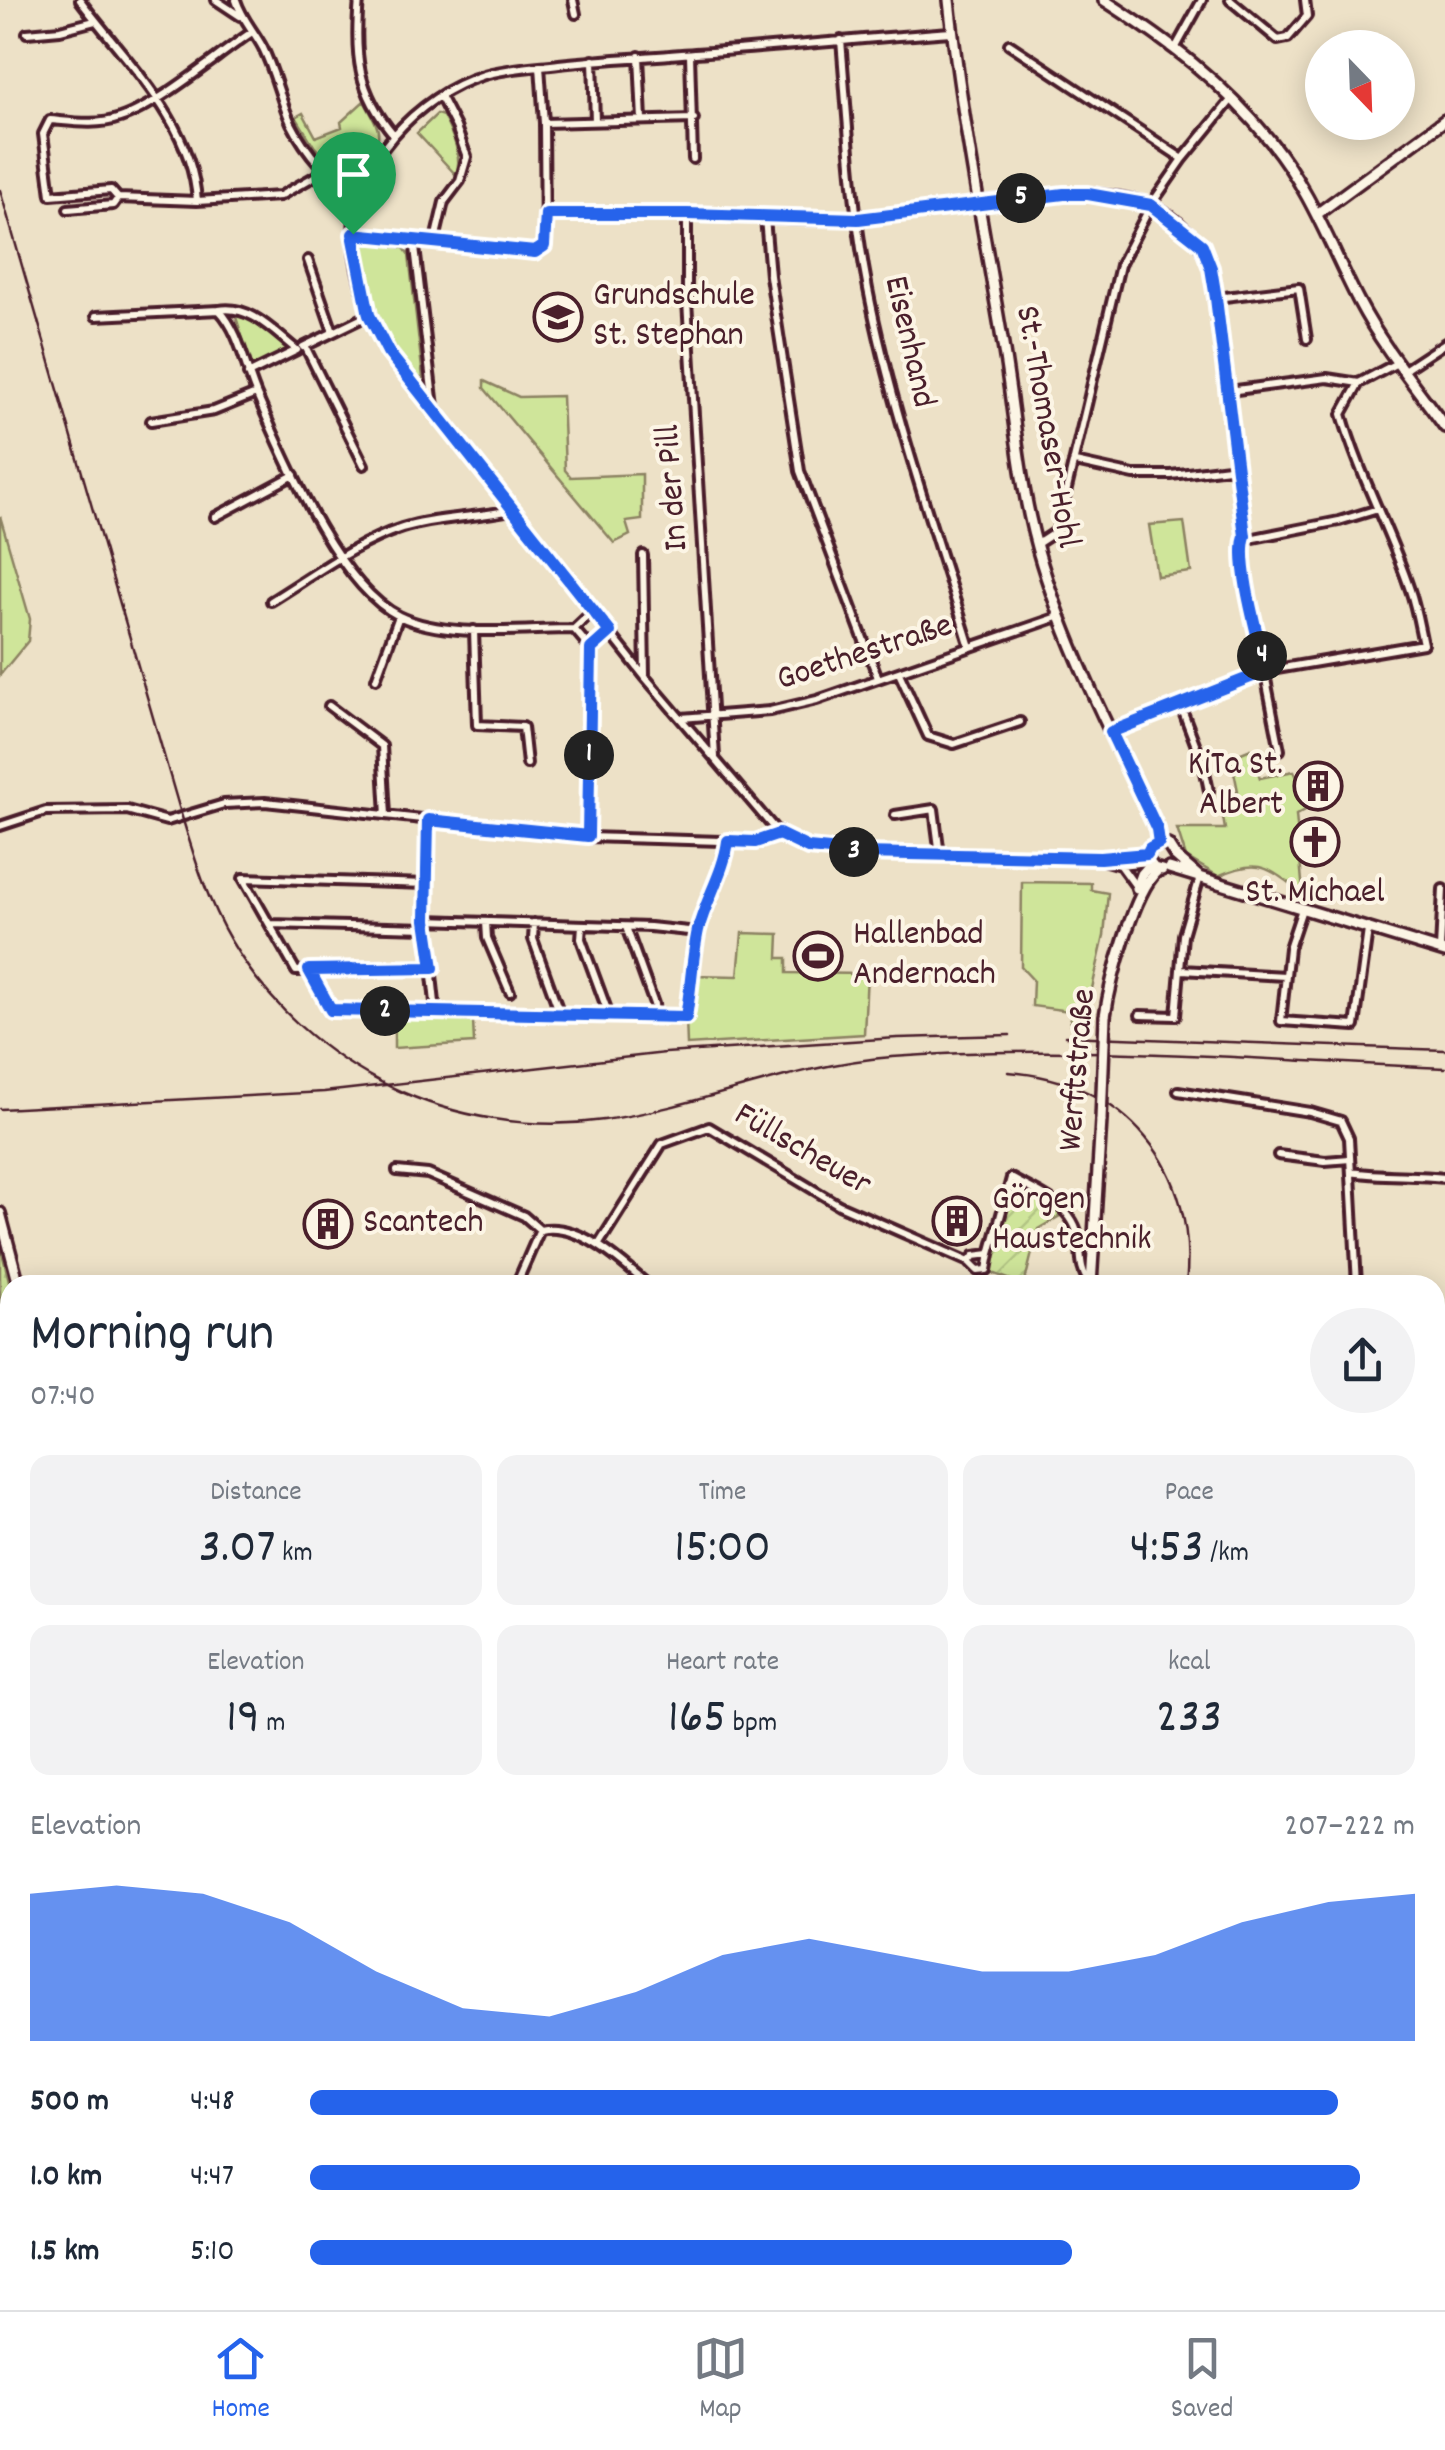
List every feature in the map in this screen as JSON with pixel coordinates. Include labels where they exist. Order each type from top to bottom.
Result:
[{"type":"street","points":[[80,0],[175,126],[196,180],[197,201]]},
{"type":"street","points":[[216,0],[241,17],[262,48],[291,123],[305,147],[359,200]]},
{"type":"street","points":[[236,0],[241,17]]},
{"type":"street","points":[[359,0],[357,64],[372,104],[394,135]]},
{"type":"street","points":[[573,0],[576,14]]},
{"type":"street","points":[[1104,0],[1176,47],[1272,142],[1316,214],[1361,306],[1445,428]]},
{"type":"street","points":[[1176,47],[1202,0]]},
{"type":"street","points":[[1230,0],[1278,40],[1288,38],[1307,16],[1306,0]]},
{"type":"street","name":"St.-Thomaser-Hohl","points":[[951,3],[952,32],[979,204],[1036,544],[1061,616],[1157,829],[1159,843]]},
{"type":"street","points":[[27,33],[95,21]]},
{"type":"street","points":[[252,32],[157,98],[120,118],[92,123],[50,120],[44,134],[51,194],[111,190],[118,198],[197,201],[280,196],[326,170]]},
{"type":"street","points":[[952,32],[540,66],[480,76],[440,96],[394,135],[365,182],[359,200],[353,234],[369,315],[388,352],[645,677],[779,834],[808,848],[1100,858],[1154,864],[1199,881],[1443,952],[1442,889]]},
{"type":"street","name":"Eisenhand","points":[[840,40],[868,290],[900,419],[970,647]]},
{"type":"street","points":[[1009,44],[1183,158]]},
{"type":"street","points":[[690,54],[694,159]]},
{"type":"street","points":[[639,56],[642,120]]},
{"type":"street","points":[[593,60],[595,121]]},
{"type":"street","points":[[353,234],[535,252],[544,246],[540,66]]},
{"type":"street","points":[[436,240],[444,202],[460,181],[466,156],[440,96]]},
{"type":"street","points":[[1036,544],[1058,531],[1120,265],[1151,205],[1183,158],[1232,99]]},
{"type":"street","points":[[544,123],[694,120]]},
{"type":"street","points":[[1316,214],[1445,120]]},
{"type":"street","points":[[546,214],[858,219],[1088,194],[1151,205],[1202,245],[1211,268],[1229,392],[1244,568],[1280,750]]},
{"type":"street","points":[[68,209],[114,205],[118,198]]},
{"type":"street","name":"In der Pill","points":[[687,214],[688,300],[715,758]]},
{"type":"street","points":[[766,218],[770,276],[800,471],[878,678]]},
{"type":"street","points":[[414,240],[434,410]]},
{"type":"street","points":[[308,260],[333,332]]},
{"type":"street","points":[[1216,298],[1298,288],[1307,339]]},
{"type":"street","points":[[96,316],[232,307],[252,314],[301,348],[364,465]]},
{"type":"street","points":[[218,310],[230,322],[256,394],[294,476],[357,582],[400,616],[436,626],[474,630],[574,629],[593,612]]},
{"type":"street","points":[[248,374],[369,315]]},
{"type":"street","points":[[1229,392],[1326,378],[1359,383],[1445,343]]},
{"type":"street","points":[[1111,732],[1266,671],[1423,644],[1410,590],[1364,481],[1342,414],[1359,383]]},
{"type":"street","points":[[152,421],[214,411],[256,394]]},
{"type":"street","points":[[1075,462],[1134,475],[1171,475],[1237,466]]},
{"type":"street","points":[[214,517],[294,476]]},
{"type":"street","points":[[1244,540],[1318,526],[1378,509]]},
{"type":"street","points":[[271,601],[341,558],[399,529],[431,520],[510,510]]},
{"type":"street","points":[[643,554],[645,677]]},
{"type":"street","points":[[376,679],[400,616]]},
{"type":"street","name":"Goethestraße","points":[[680,718],[770,710],[817,700],[1061,616]]},
{"type":"street","points":[[574,629],[591,649],[588,836]]},
{"type":"street","points":[[474,630],[477,726],[523,727],[527,764]]},
{"type":"street","points":[[591,649],[610,632]]},
{"type":"street","points":[[899,673],[928,736],[954,744],[1020,722]]},
{"type":"street","points":[[1180,704],[1204,767],[1208,791]]},
{"type":"street","points":[[330,706],[382,746],[386,815]]},
{"type":"street","points":[[0,826],[46,811],[127,810],[167,821],[224,804],[265,802],[588,836],[755,842],[779,834]]},
{"type":"street","points":[[895,815],[934,809],[940,855]]},
{"type":"street","points":[[428,820],[427,924],[436,1012]]},
{"type":"street","points":[[309,970],[331,1010],[686,1017],[698,932],[726,860],[728,841]]},
{"type":"street","points":[[1154,864],[1150,848],[1159,843],[1168,845],[1199,881]]},
{"type":"street","points":[[1136,902],[1142,874],[1154,864],[1175,856]]},
{"type":"street","points":[[1100,858],[1120,865],[1154,864]]},
{"type":"street","name":"Werftstraße","points":[[1092,1275],[1105,1016],[1136,902],[1154,864]]},
{"type":"street","points":[[1120,865],[1137,888]]},
{"type":"street","points":[[426,884],[243,878],[296,970],[433,968]]},
{"type":"street","points":[[1140,1015],[1176,1016],[1183,935],[1199,881]]},
{"type":"street","points":[[1302,909],[1289,948],[1282,1021],[1355,1026],[1368,930]]},
{"type":"street","points":[[270,924],[486,922],[698,932]]},
{"type":"street","points":[[486,922],[487,938],[510,992]]},
{"type":"street","points":[[534,923],[533,940],[560,1014]]},
{"type":"street","points":[[582,925],[582,938],[609,1015]]},
{"type":"street","points":[[626,926],[655,1016]]},
{"type":"street","points":[[1182,970],[1285,976]]},
{"type":"street","points":[[1178,1090],[1310,1112],[1341,1121],[1349,1138],[1356,1275]]},
{"type":"street","name":"Füllscheuer","points":[[599,1244],[662,1144],[709,1127],[839,1206],[969,1262]]},
{"type":"street","points":[[1278,1155],[1350,1160]]},
{"type":"street","points":[[397,1171],[428,1174],[524,1216],[540,1230]]},
{"type":"street","points":[[1351,1172],[1445,1178]]},
{"type":"street","points":[[990,1254],[974,1256],[969,1262],[982,1272],[986,1270],[1011,1178],[1066,1210],[1080,1244],[1084,1275]]},
{"type":"street","points":[[0,1212],[16,1275]]},
{"type":"street","points":[[540,1230],[550,1228],[599,1244],[636,1275]]},
{"type":"street","points":[[520,1275],[540,1230]]},
{"type":"green space","points":[[364,101],[377,127],[375,146],[364,164],[359,161],[358,150],[341,143],[333,157],[333,168],[296,117],[303,113],[316,137],[342,127],[341,122]]},
{"type":"green space","points":[[437,114],[443,116],[456,145],[456,175],[417,133]]},
{"type":"green space","points":[[370,241],[404,248],[409,255],[423,378],[417,378],[405,363],[378,318],[361,248]]},
{"type":"green space","points":[[235,314],[250,319],[289,349],[252,368]]},
{"type":"green space","points":[[484,381],[519,397],[562,396],[565,470],[571,477],[642,474],[642,520],[626,522],[630,535],[614,543],[484,388]]},
{"type":"green space","points":[[0,516],[30,619],[28,641],[0,675]]},
{"type":"green space","points":[[1184,522],[1191,572],[1157,576],[1149,525]]},
{"type":"green space","points":[[1251,749],[1260,778],[1294,771],[1311,807],[1296,815],[1303,893],[1263,868],[1244,867],[1218,876],[1186,857],[1177,829],[1225,829],[1219,795],[1238,791],[1231,757]]},
{"type":"green space","points":[[1022,882],[1091,883],[1091,890],[1108,893],[1104,936],[1083,1028],[1071,1027],[1070,1011],[1032,1006],[1033,980],[1021,967]]},
{"type":"green space","points":[[742,933],[779,934],[778,958],[787,958],[787,973],[867,974],[864,1034],[687,1045],[686,1017],[693,975],[738,976]]},
{"type":"green space","points":[[394,1018],[473,1020],[474,1043],[394,1048]]},
{"type":"green space","points":[[1013,1183],[1065,1213],[1038,1229],[1026,1275],[990,1272]]},
{"type":"green space","points":[[0,1244],[8,1275],[0,1275]]},
{"type":"railway","points":[[0,190],[207,892],[231,941],[263,987],[301,1026],[343,1060],[390,1087],[441,1107],[494,1119],[549,1124],[640,1114],[819,1068],[892,1057],[1099,1052],[1445,1068]]},
{"type":"railway","points":[[0,1109],[324,1092],[665,1053],[1010,1035]]},
{"type":"railway","points":[[1065,1036],[1445,1050]]},
{"type":"railway","points":[[1008,1072],[1050,1079],[1087,1092],[1119,1112],[1146,1138],[1166,1168],[1180,1203],[1187,1243],[1186,1275]]},
{"type":"place","name":"Grundschule St. Stephan","points":[[558,317]]},
{"type":"place","name":"KiTa St. Albert","points":[[1318,786]]},
{"type":"place","name":"St. Michael","points":[[1315,842]]},
{"type":"place","name":"Hallenbad Andernach","points":[[818,956]]},
{"type":"place","name":"Görgen Haustechnik","points":[[957,1221]]},
{"type":"place","name":"Scantech","points":[[328,1224]]},
{"type":"route","points":[[1064,194],[1088,194],[1151,205],[1202,245],[1211,268],[1245,536],[1244,568],[1266,671],[1111,732],[1157,829],[1159,843],[1147,854],[1100,858],[862,853],[808,848],[779,834],[755,842],[728,841],[726,860],[698,932],[686,1017],[331,1010],[309,970],[433,968],[426,920],[428,820],[588,836],[591,649],[610,632],[388,352],[369,315],[353,234],[535,252],[544,246],[546,214],[858,219],[1064,194]]}]
